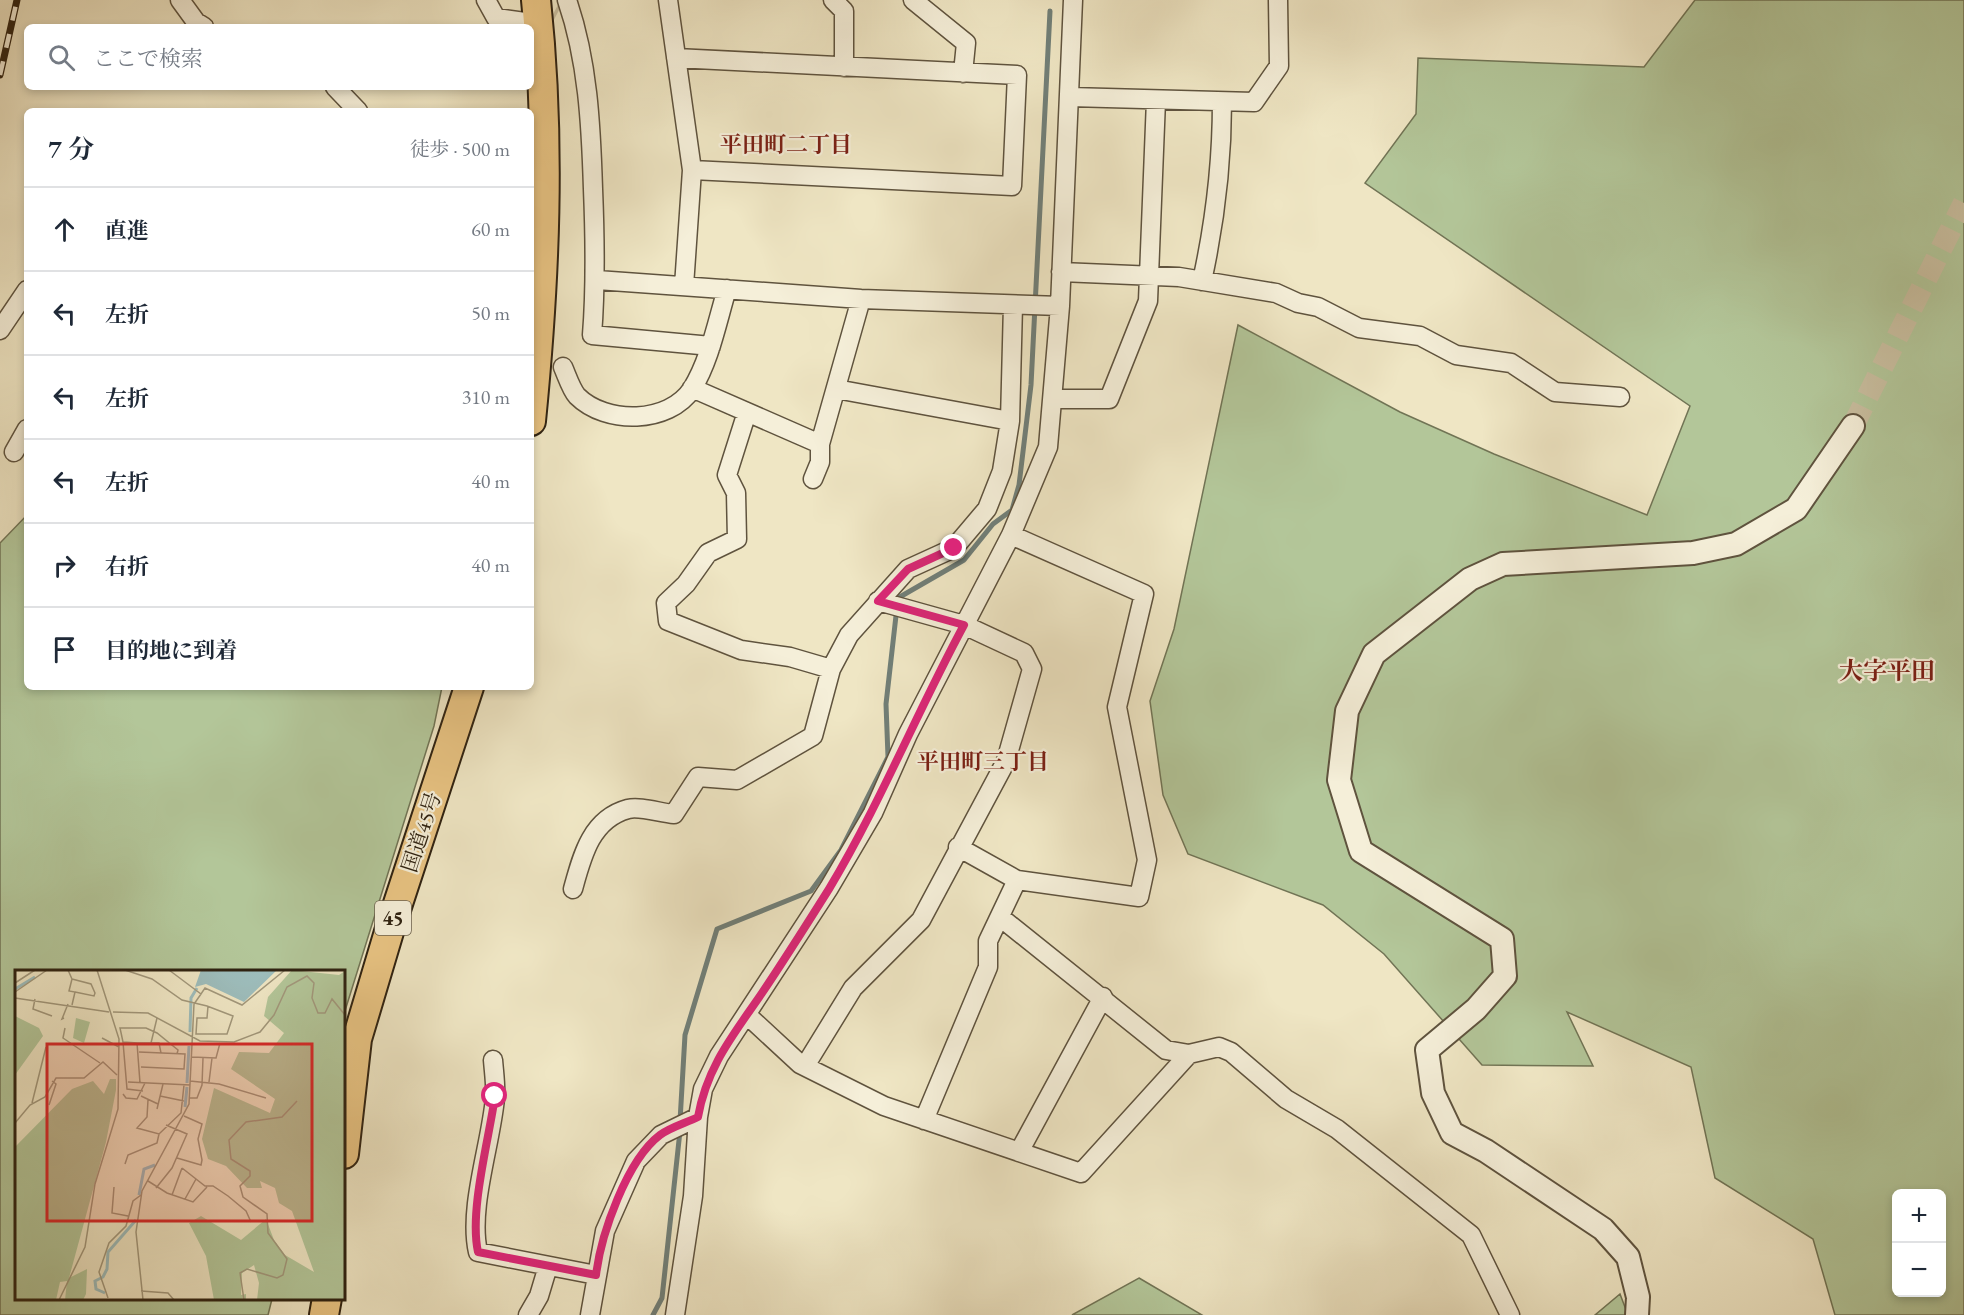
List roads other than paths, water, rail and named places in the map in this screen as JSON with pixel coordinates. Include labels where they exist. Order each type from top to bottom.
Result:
[{"type":"highway","points":[[534,341],[550,9]]},
{"type":"highway","name":"国道45号","points":[[345,1145],[357,1039],[391,925],[468,690]]},
{"type":"highway","points":[[324,1315],[327,1300]]},
{"type":"street","points":[[180,0],[199,24]]},
{"type":"street","points":[[486,0],[496,18],[550,9],[574,21],[590,108],[597,280],[592,335],[711,346]]},
{"type":"street","points":[[668,0],[692,170],[684,286]]},
{"type":"street","points":[[833,0],[844,11],[844,67]]},
{"type":"street","points":[[913,0],[966,43],[963,73]]},
{"type":"street","points":[[573,889],[583,854],[601,823],[630,809],[674,814],[698,777],[737,780],[813,736],[831,669],[849,634],[890,605],[908,569],[954,548],[987,509],[1002,471],[1010,421],[1036,306],[1061,272],[1073,0]]},
{"type":"street","points":[[1070,97],[1254,102],[1279,66],[1278,0]]},
{"type":"street","points":[[676,58],[1017,75],[1012,186],[692,170]]},
{"type":"street","points":[[338,90],[355,108]]},
{"type":"street","points":[[1053,399],[1109,399],[1148,301],[1156,100]]},
{"type":"street","points":[[1202,281],[1211,238],[1219,177],[1222,102]]},
{"type":"street","points":[[1061,272],[1202,281],[1276,293],[1298,303],[1318,307],[1359,328],[1420,336],[1456,355],[1511,363],[1555,392],[1620,397]]},
{"type":"street","points":[[597,280],[861,299],[1036,306]]},
{"type":"street","points":[[563,367],[575,394],[584,402],[617,416],[640,417],[664,411],[679,403],[692,388],[711,346],[727,289]]},
{"type":"street","points":[[0,330],[24,294]]},
{"type":"street","points":[[813,479],[820,462],[820,444],[861,299]]},
{"type":"street","points":[[675,1315],[693,1196],[694,1119],[703,1089],[719,1056],[829,888],[873,813],[908,734],[1011,535],[1048,447],[1053,399],[1036,306]]},
{"type":"street","points":[[692,388],[820,444]]},
{"type":"street","points":[[836,389],[1010,421]]},
{"type":"street","points":[[747,412],[727,475],[735,493],[737,539],[708,553],[686,584],[666,603],[668,621],[741,650],[790,657],[831,669]]},
{"type":"street","points":[[1637,1315],[1638,1297],[1628,1257],[1603,1229],[1486,1151],[1452,1133],[1432,1093],[1427,1050],[1476,1009],[1505,976],[1502,939],[1361,851],[1339,780],[1347,711],[1374,654],[1470,579],[1503,564],[1693,553],[1736,544],[1796,509],[1853,426]]},
{"type":"street","points":[[14,452],[24,434]]},
{"type":"street","points":[[958,847],[1017,880],[1139,897],[1147,860],[1117,707],[1144,594],[1011,535]]},
{"type":"street","points":[[805,1066],[853,988],[921,920],[1006,761],[1032,669],[1024,653],[964,625],[890,605]]},
{"type":"street","points":[[924,1120],[988,967],[988,941],[1017,880]]},
{"type":"street","points":[[1000,917],[1103,997],[1149,1039],[1166,1050],[1190,1054],[1211,1047],[1231,1052],[1286,1099],[1337,1129],[1471,1235],[1510,1315]]},
{"type":"street","points":[[1019,1152],[1103,997]]},
{"type":"street","points":[[747,1015],[805,1066],[884,1106],[1081,1173],[1190,1054]]},
{"type":"street","points":[[494,1060],[495,1096],[475,1239],[478,1252],[596,1275]]},
{"type":"street","points":[[590,1315],[605,1231],[636,1161],[661,1135],[694,1119]]},
{"type":"street","points":[[528,1315],[539,1296],[548,1266]]},
{"type":"waterway","points":[[680,1121],[685,1035],[717,929],[811,891],[841,850],[888,757],[886,704],[898,598],[964,560],[993,524],[1012,510],[1019,485],[1031,385],[1050,11]]},
{"type":"waterway","points":[[653,1315],[662,1298],[680,1131]]},
{"type":"tunnel","points":[[530,0],[557,14]]},
{"type":"tunnel","points":[[1853,426],[1964,203]]},
{"type":"railway","points":[[0,75],[17,0]]},
{"type":"district","name":"平田町二丁目","points":[[786,144]]},
{"type":"district","name":"大字平田","points":[[1887,670]]},
{"type":"district","name":"平田町三丁目","points":[[983,761]]}]
